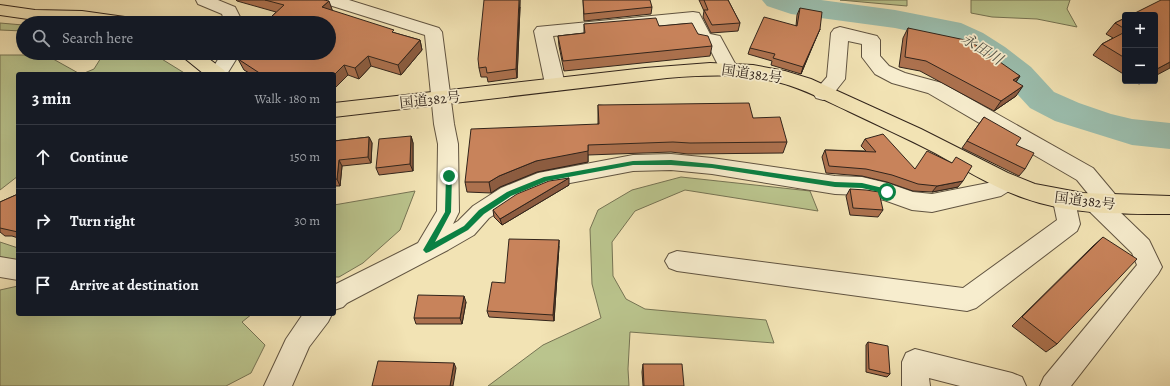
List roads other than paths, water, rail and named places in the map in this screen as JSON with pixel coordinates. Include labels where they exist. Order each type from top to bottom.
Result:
[{"type":"highway","points":[[0,10],[35,15],[82,16]]},
{"type":"highway","points":[[199,60],[215,72]]},
{"type":"highway","name":"国道382号","points":[[336,110],[442,99],[555,84],[702,68],[729,68],[777,75],[823,93],[949,151],[1006,182],[1032,192],[1064,201],[1103,204],[1170,205]]},
{"type":"street","points":[[204,0],[229,11],[231,16]]},
{"type":"street","points":[[332,0],[434,32],[444,124],[448,144],[448,212],[426,250]]},
{"type":"street","points":[[555,84],[543,32],[693,17],[704,39],[714,40],[729,68]]},
{"type":"street","points":[[823,93],[836,79],[840,33],[872,40],[871,57],[882,70],[898,78],[935,88],[1085,174],[1103,204],[1141,246],[1150,267],[1054,386]]},
{"type":"street","points":[[219,72],[227,60]]},
{"type":"street","points":[[336,297],[466,228],[481,212],[509,194],[546,179],[633,163],[671,162],[712,166],[821,183],[862,186],[887,192],[912,201],[932,204],[993,190],[1006,182]]},
{"type":"street","points":[[677,261],[967,300],[1069,224],[1064,201]]},
{"type":"street","points":[[0,267],[16,270]]},
{"type":"street","points":[[278,386],[298,342],[311,322],[317,316]]},
{"type":"street","points":[[916,386],[914,362],[1011,386]]},
{"type":"waterway","name":"永田川","points":[[777,0],[791,5],[895,19],[950,30],[972,40],[994,54],[1019,75],[1042,100],[1067,112],[1106,125],[1132,132],[1170,136]]}]
